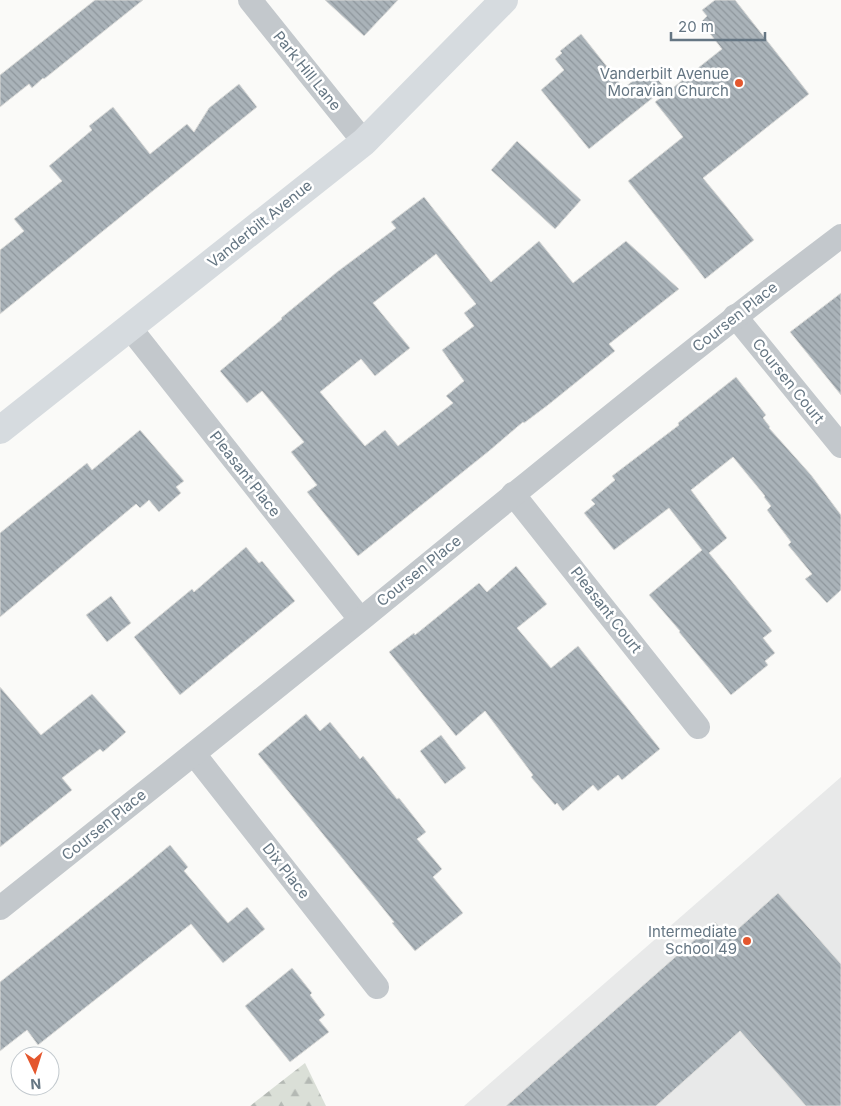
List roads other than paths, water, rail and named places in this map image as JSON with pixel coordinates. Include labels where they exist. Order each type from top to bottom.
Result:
[{"type":"street","name":"Park Hill Lane","points":[[250,0],[364,142]]},
{"type":"street","name":"Vanderbilt Avenue","points":[[0,430],[364,142],[504,0]]},
{"type":"street","name":"Coursen Place","points":[[0,908],[194,754],[735,316],[841,236]]},
{"type":"street","name":"Coursen Court","points":[[735,316],[841,446]]},
{"type":"street","name":"Pleasant Place","points":[[130,328],[360,619]]},
{"type":"street","name":"Pleasant Court","points":[[513,494],[698,727]]},
{"type":"street","name":"Dix Place","points":[[194,754],[377,987]]},
{"type":"place","name":"Vanderbilt Avenue Moravian Church","points":[[739,83]]},
{"type":"place","name":"Intermediate School 49","points":[[747,941]]}]
